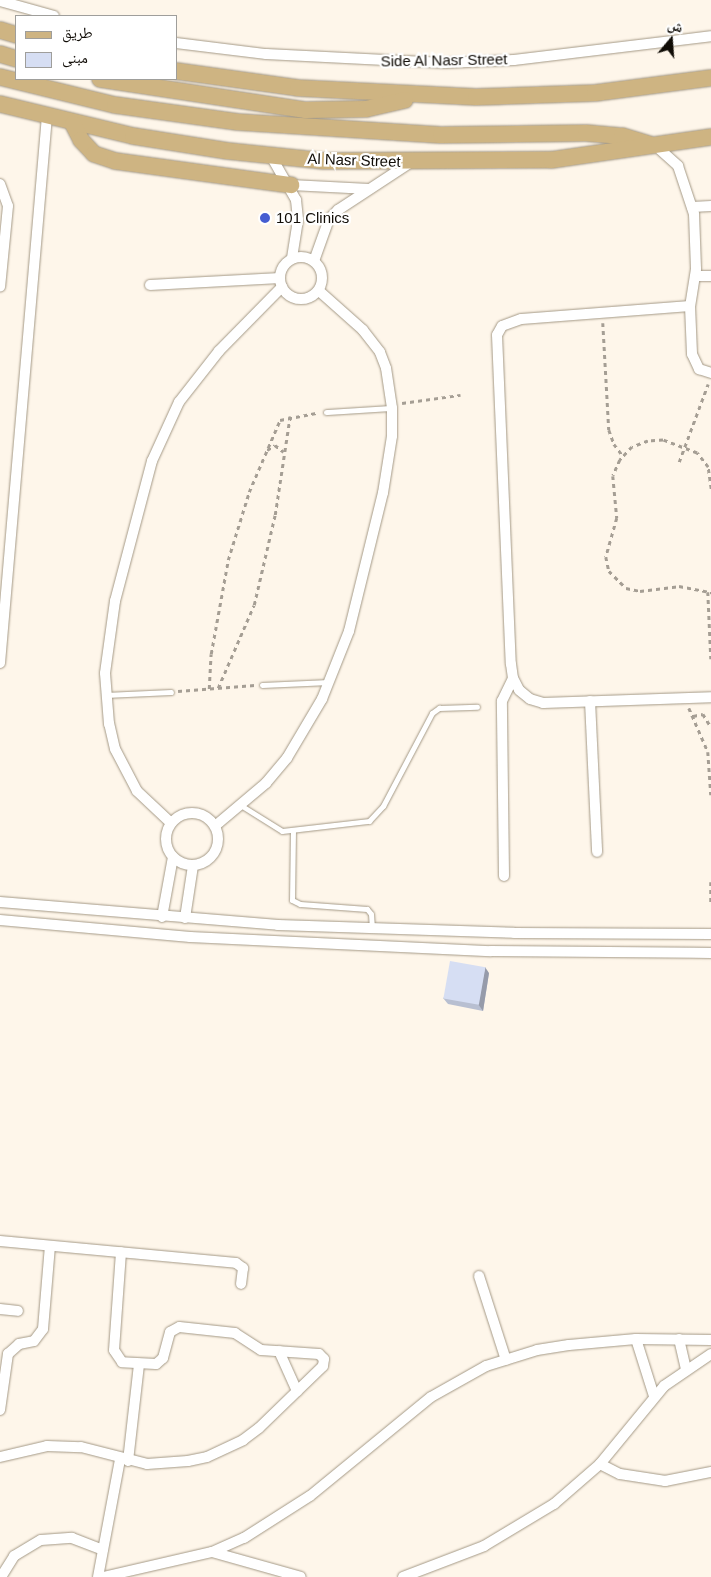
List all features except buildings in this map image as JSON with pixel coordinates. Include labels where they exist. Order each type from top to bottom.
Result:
[{"type":"main road","points":[[0,30],[15,35]]},
{"type":"main road","points":[[0,54],[15,59]]},
{"type":"main road","points":[[178,71],[298,88],[416,96],[595,93],[711,78]]},
{"type":"main road","points":[[0,76],[15,80]]},
{"type":"main road","points":[[16,80],[115,105],[238,122],[441,135],[604,134],[656,146]]},
{"type":"main road","points":[[107,80],[306,110],[366,109],[416,96]]},
{"type":"main road","name":"Al Nasr Street","points":[[0,104],[73,124],[180,144],[271,156],[411,162],[552,160],[711,137]]},
{"type":"main road","points":[[73,124],[81,140],[94,154],[115,161],[290,185]]},
{"type":"street","points":[[0,1],[50,15]]},
{"type":"street","name":"Side Al Nasr Street","points":[[178,43],[276,55],[445,63],[514,60],[711,36]]},
{"type":"street","points":[[0,663],[47,116]]},
{"type":"street","points":[[656,146],[678,166],[692,208],[696,276],[690,306],[693,360],[700,369],[711,375]]},
{"type":"street","points":[[271,156],[290,185],[298,220],[292,259]]},
{"type":"street","points":[[314,261],[329,219],[369,189],[411,162]]},
{"type":"street","points":[[0,184],[8,206],[0,287]]},
{"type":"street","points":[[290,185],[369,189]]},
{"type":"street","points":[[692,208],[711,206]]},
{"type":"street","points":[[171,823],[137,791],[124,771],[115,749],[105,695],[107,648],[125,554],[164,431],[197,376],[281,283],[286,264],[292,259],[303,257],[314,261],[322,275],[319,290],[311,298],[300,300],[289,296],[281,283]]},
{"type":"street","points":[[696,276],[711,276]]},
{"type":"street","points":[[150,285],[281,283]]},
{"type":"street","points":[[215,826],[242,806],[287,758],[330,682],[349,631],[375,528],[392,436],[392,406],[380,352],[350,316],[319,290]]},
{"type":"street","points":[[504,876],[502,701],[513,678],[497,335],[511,320],[602,311],[690,306]]},
{"type":"street","points":[[513,678],[530,699],[543,703],[711,697]]},
{"type":"street","points":[[590,701],[597,852]]},
{"type":"street","points":[[194,812],[206,816],[215,826],[219,841],[214,855],[193,866],[173,857],[166,844],[171,823],[181,815],[194,812]]},
{"type":"street","points":[[162,917],[173,857]]},
{"type":"street","points":[[185,918],[193,866]]},
{"type":"street","points":[[0,902],[162,917],[374,928],[711,934]]},
{"type":"street","points":[[0,920],[190,936],[377,946],[491,951],[711,953]]},
{"type":"street","points":[[374,928],[377,946]]},
{"type":"street","points":[[0,1242],[239,1263],[243,1268],[242,1284]]},
{"type":"street","points":[[0,1410],[8,1354],[14,1346],[38,1338],[43,1329],[50,1246]]},
{"type":"street","points":[[0,1457],[31,1448],[64,1446],[124,1460],[181,1462],[226,1449],[260,1428],[324,1366],[324,1359],[316,1353],[255,1349],[235,1333],[179,1328],[170,1332],[160,1362],[139,1364],[122,1362],[114,1350],[121,1252]]},
{"type":"street","points":[[479,1276],[506,1360]]},
{"type":"street","points":[[0,1309],[18,1311]]},
{"type":"street","points":[[636,1339],[654,1396]]},
{"type":"street","points":[[103,1577],[212,1552],[244,1538],[310,1496],[402,1419],[451,1384],[506,1360],[561,1346],[636,1339],[711,1340]]},
{"type":"street","points":[[679,1340],[686,1369]]},
{"type":"street","points":[[279,1351],[297,1391]]},
{"type":"street","points":[[403,1577],[441,1564],[520,1526],[554,1504],[600,1464],[654,1396],[686,1369],[711,1354]]},
{"type":"street","points":[[98,1577],[124,1460],[139,1364]]},
{"type":"street","points":[[600,1464],[620,1474],[665,1481],[711,1472]]},
{"type":"street","points":[[1,1577],[14,1556],[41,1540],[72,1538],[103,1550]]},
{"type":"street","points":[[212,1552],[301,1577]]},
{"type":"lane","points":[[326,412],[392,406]]},
{"type":"lane","points":[[262,685],[330,682]]},
{"type":"lane","points":[[105,695],[171,692]]},
{"type":"lane","points":[[242,806],[274,828],[294,830],[369,821],[383,806],[425,720],[440,708],[478,707]]},
{"type":"lane","points":[[294,830],[292,900],[300,904],[367,909],[371,914],[374,928]]},
{"type":"path","points":[[602,311],[609,430],[614,444],[623,456]]},
{"type":"path","points":[[679,462],[711,375]]},
{"type":"path","points":[[392,406],[460,396]]},
{"type":"path","points":[[209,689],[211,654],[228,560],[249,492],[277,424],[284,417],[326,412]]},
{"type":"path","points":[[218,688],[254,605],[276,515],[290,416]]},
{"type":"path","points":[[711,490],[705,461],[685,448],[656,440],[641,443],[623,456],[613,476],[617,518],[607,549],[610,571],[620,584],[633,590],[679,586],[710,592],[711,658]]},
{"type":"path","points":[[266,451],[275,445],[284,452],[285,457]]},
{"type":"path","points":[[171,692],[262,685]]},
{"type":"path","points":[[711,727],[703,714],[693,716],[708,752],[711,795]]},
{"type":"path","points":[[711,882],[711,903]]},
{"type":"place","name":"101 Clinics","points":[[265,218]]}]
